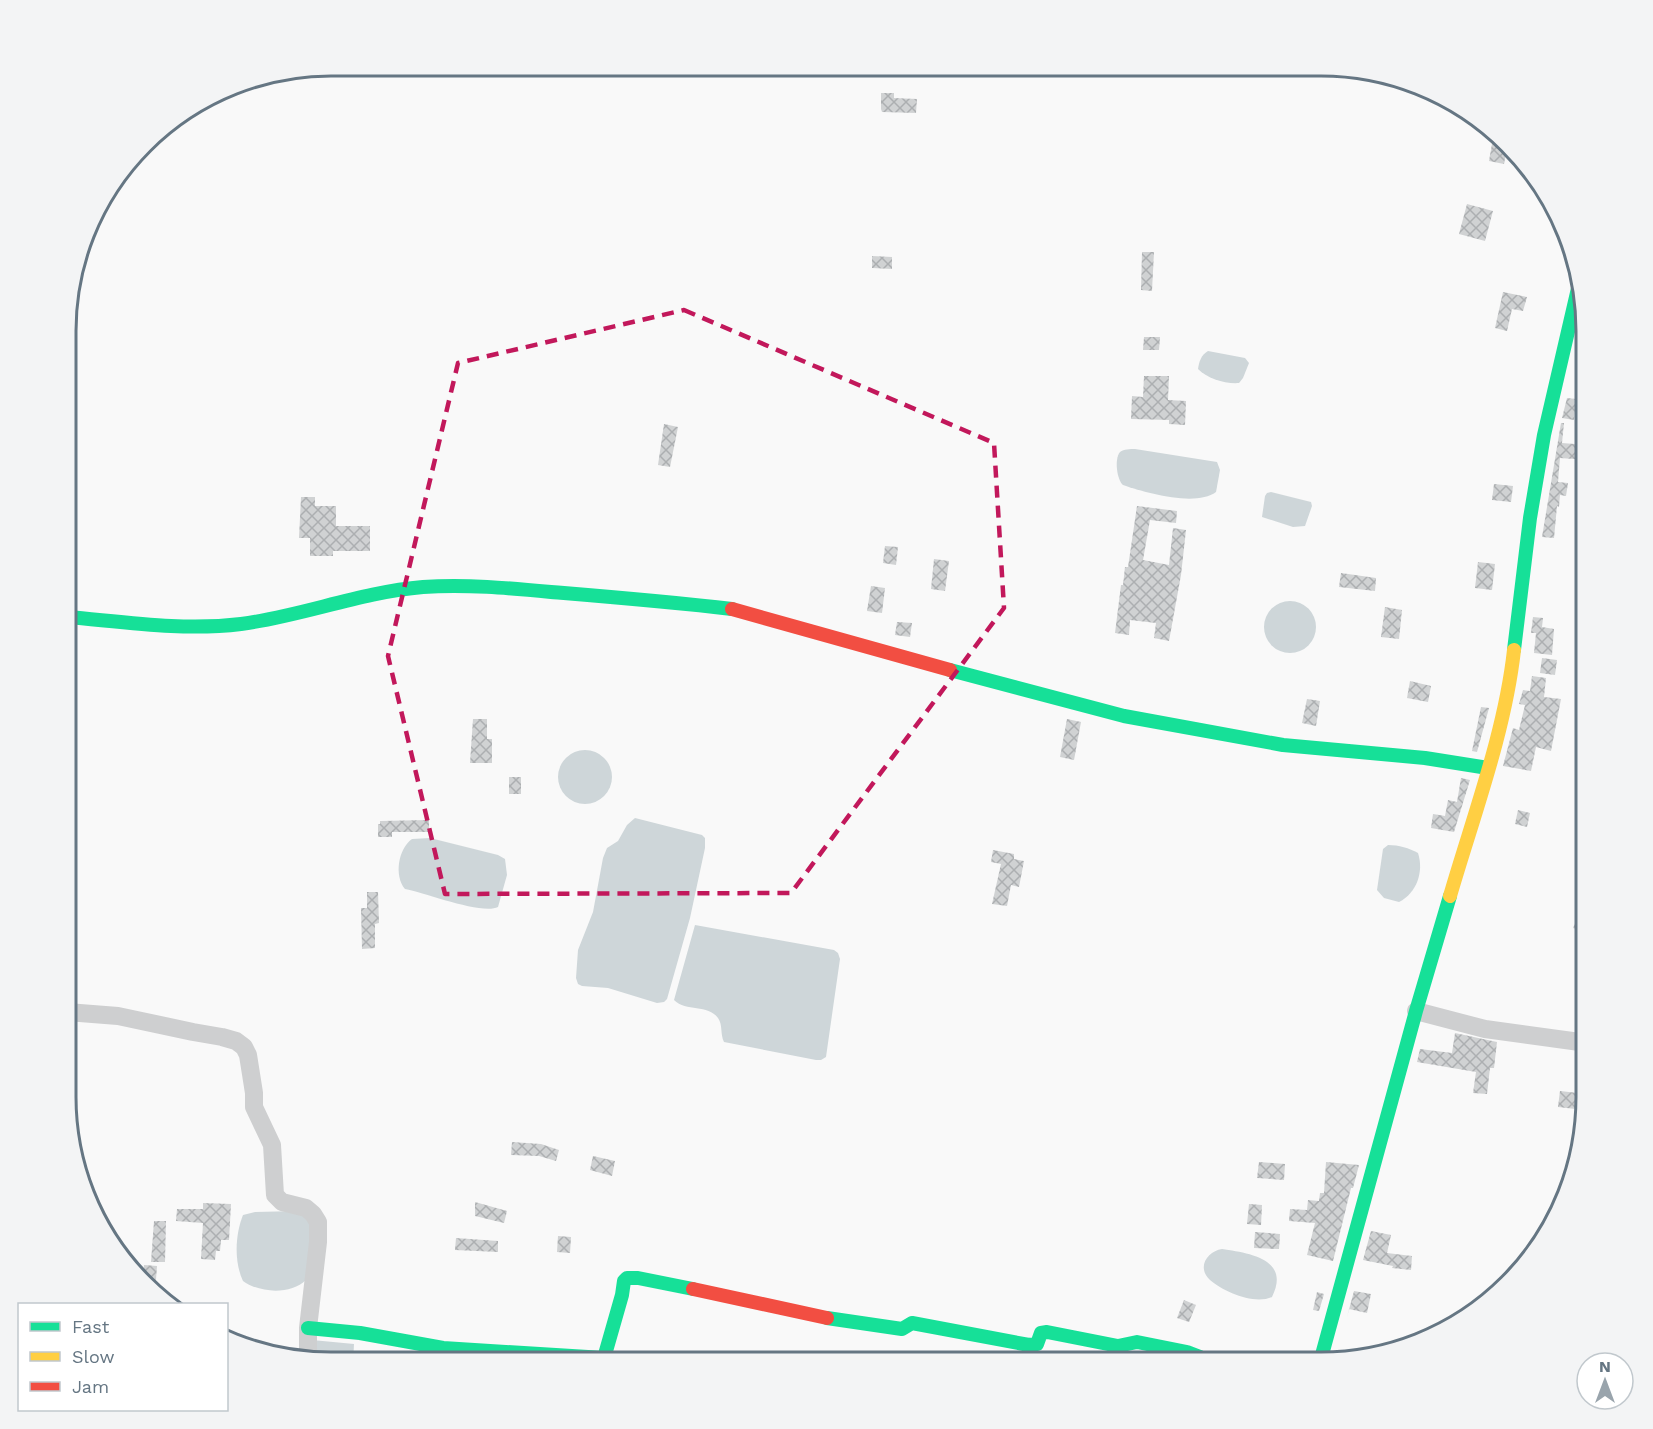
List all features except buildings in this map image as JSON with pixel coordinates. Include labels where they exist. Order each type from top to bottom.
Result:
[{"type":"street","points":[[1323,1352],[1416,1011],[1488,768],[1511,679],[1530,518],[1540,456],[1575,303]]},
{"type":"street","points":[[76,618],[180,627],[239,624],[297,614],[394,590],[427,587],[503,588],[654,600],[733,609],[966,675],[1124,716],[1283,745],[1425,758],[1488,768]]},
{"type":"street","points":[[1416,1011],[1485,1029],[1576,1041]]},
{"type":"street","points":[[76,1013],[118,1016],[222,1037],[236,1041],[244,1047],[248,1055],[254,1107],[272,1145],[275,1195],[282,1202],[306,1208],[318,1222],[308,1351]]},
{"type":"street","points":[[606,1352],[624,1281],[627,1278],[638,1278],[829,1318],[902,1329],[912,1323],[1029,1345],[1037,1344],[1041,1333],[1047,1332],[1118,1346],[1137,1342],[1184,1352]]},
{"type":"street","points":[[308,1328],[360,1333],[443,1348],[507,1352]]},
{"type":"highlighted area","points":[[684,310],[994,443],[1004,608],[791,893],[445,894],[388,656],[458,363]]},
{"type":"shaded area","points":[[1208,351],[1245,358],[1249,363],[1239,383],[1217,380],[1198,369],[1201,359]]},
{"type":"shaded area","points":[[1135,449],[1217,462],[1220,470],[1216,492],[1207,496],[1184,498],[1157,495],[1123,485],[1117,469],[1118,455],[1123,450]]},
{"type":"shaded area","points":[[1271,492],[1311,502],[1312,506],[1305,526],[1293,527],[1262,517],[1265,496]]},
{"type":"shaded area","points":[[1290,601],[1300,603],[1308,609],[1314,617],[1316,627],[1314,637],[1308,645],[1300,651],[1290,653],[1280,651],[1272,645],[1266,637],[1264,627],[1266,617],[1272,609],[1280,603]]},
{"type":"shaded area","points":[[580,750],[590,750],[600,754],[608,762],[612,777],[608,792],[600,800],[590,804],[580,804],[570,800],[562,792],[558,782],[558,772],[562,762],[570,754]]},
{"type":"shaded area","points":[[635,818],[702,835],[705,838],[705,848],[690,918],[667,999],[657,1003],[608,988],[582,986],[578,984],[576,978],[578,950],[593,912],[603,858],[607,848],[618,841],[627,825]]},
{"type":"shaded area","points":[[430,838],[498,855],[505,859],[507,875],[498,907],[490,909],[467,906],[405,889],[399,877],[399,863],[403,849],[412,839]]},
{"type":"shaded area","points":[[1388,845],[1415,851],[1420,860],[1418,881],[1415,887],[1399,902],[1384,898],[1377,890],[1383,849]]},
{"type":"shaded area","points":[[695,925],[834,950],[838,953],[840,959],[826,1057],[816,1060],[724,1042],[720,1021],[714,1014],[679,1004],[674,1000]]},
{"type":"shaded area","points":[[297,1211],[313,1224],[306,1280],[292,1288],[275,1291],[257,1288],[243,1281],[238,1265],[237,1248],[238,1231],[243,1215],[255,1212]]},
{"type":"shaded area","points":[[1222,1249],[1255,1256],[1272,1266],[1276,1274],[1276,1284],[1272,1297],[1257,1299],[1240,1296],[1223,1289],[1210,1280],[1204,1270],[1204,1265],[1208,1256]]},
{"type":"shaded area","points":[[312,1340],[354,1344],[354,1352],[311,1352]]},
{"type":"traffic: fast","points":[[1514,650],[1530,518],[1544,435],[1575,303]]},
{"type":"traffic: fast","points":[[76,618],[154,625],[219,626],[286,616],[400,590],[455,586],[519,589],[732,609]]},
{"type":"traffic: fast","points":[[950,670],[1124,716],[1283,745],[1425,758],[1488,768]]},
{"type":"traffic: fast","points":[[1323,1352],[1416,1011],[1450,896]]},
{"type":"traffic: fast","points":[[606,1352],[624,1281],[627,1278],[638,1278],[693,1289]]},
{"type":"traffic: fast","points":[[827,1318],[902,1329],[912,1323],[1029,1345],[1037,1344],[1041,1333],[1047,1332],[1118,1346],[1137,1342],[1187,1352]]},
{"type":"traffic: fast","points":[[308,1328],[360,1333],[443,1348],[507,1352]]},
{"type":"traffic: slow","points":[[1450,896],[1496,743],[1510,681],[1514,650]]},
{"type":"traffic: jam","points":[[732,609],[950,670]]},
{"type":"traffic: jam","points":[[693,1289],[827,1318]]}]
